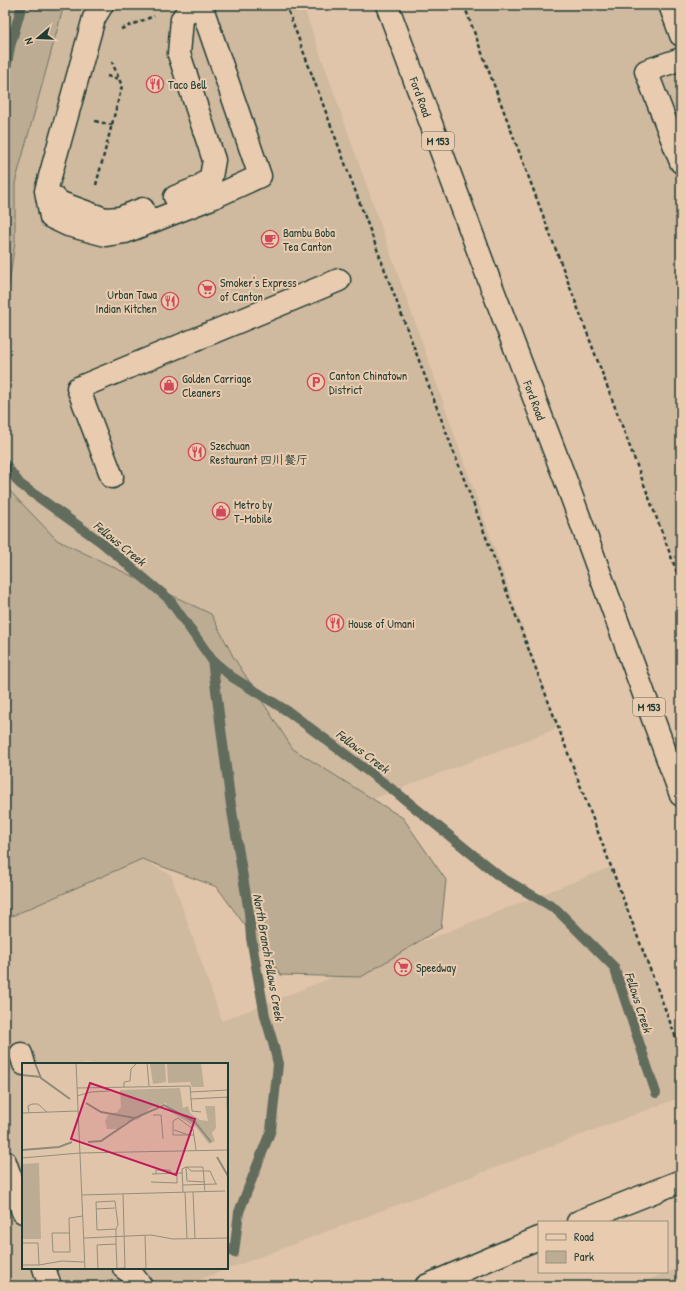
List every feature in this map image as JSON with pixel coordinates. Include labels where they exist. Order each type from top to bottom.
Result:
[{"type":"main road","points":[[102,5],[94,18],[46,191],[51,217],[68,225],[106,235],[125,232],[214,197],[260,176],[201,5]]},
{"type":"main road","points":[[46,191],[61,203],[88,213],[106,219],[120,218],[200,187],[211,177],[214,160],[179,54],[182,19],[194,5]]},
{"type":"main road","name":"Ford Road","points":[[387,5],[485,270],[567,484],[681,795]]},
{"type":"main road","points":[[670,5],[681,35]]},
{"type":"main road","points":[[681,59],[646,71],[681,162]]},
{"type":"main road","points":[[112,478],[78,388],[339,280]]},
{"type":"main road","points":[[5,1162],[22,1209]]},
{"type":"main road","points":[[581,1221],[681,1182]]},
{"type":"main road","points":[[426,1286],[538,1238]]},
{"type":"main road","points":[[44,1269],[50,1286]]},
{"type":"main road","points":[[125,1269],[131,1273],[141,1286]]},
{"type":"path","points":[[286,5],[390,284],[681,1051]]},
{"type":"path","points":[[464,5],[681,583]]},
{"type":"path","points":[[116,31],[154,16]]},
{"type":"path","points":[[88,213],[122,86],[110,58]]},
{"type":"path","points":[[107,124],[112,125]]},
{"type":"shaded area","points":[[64,5],[303,5],[558,728],[373,799],[293,749],[234,658],[211,614],[57,540],[5,486],[5,312],[15,242],[14,183]]},
{"type":"shaded area","points":[[462,5],[681,5],[681,578]]},
{"type":"shaded area","points":[[142,859],[171,875],[222,1021],[611,867],[681,1055],[681,1097],[228,1269],[228,1063],[22,1063],[22,1269],[228,1269],[183,1286],[5,1286],[5,919]]},
{"type":"shaded area","points":[[681,1267],[681,1286],[632,1286],[668,1273]]},
{"type":"green space","points":[[5,5],[64,5],[15,183],[15,242],[5,312]]},
{"type":"green space","points":[[5,486],[57,540],[211,614],[234,658],[293,749],[403,818],[446,880],[441,928],[361,977],[281,975],[217,887],[142,859],[5,919]]},
{"type":"waterway","name":"Fellows Creek","points":[[5,74],[10,47],[22,5]]},
{"type":"waterway","name":"Fellows Creek","points":[[5,464],[20,484],[101,542],[169,599],[212,660],[232,677],[289,712],[397,793],[499,876],[556,909],[614,967],[656,1093]]},
{"type":"waterway","name":"North Branch Fellows Creek","points":[[212,660],[231,805],[249,913],[251,938],[265,1016],[278,1064],[271,1130],[239,1212],[234,1253]]},
{"type":"place","name":"Taco Bell","points":[[155,84]]},
{"type":"place","name":"Bambu Boba Tea Canton","points":[[270,239]]},
{"type":"place","name":"Smoker's Express of Canton","points":[[207,289]]},
{"type":"place","name":"Urban Tawa Indian Kitchen","points":[[170,301]]},
{"type":"place","name":"Canton Chinatown District","points":[[316,382]]},
{"type":"place","name":"Golden Carriage Cleaners","points":[[169,385]]},
{"type":"place","name":"Szechuan Restaurant 四川餐厅","points":[[197,452]]},
{"type":"place","name":"Metro by T-Mobile","points":[[221,511]]},
{"type":"place","name":"House of Umani","points":[[335,623]]},
{"type":"place","name":"Speedway","points":[[403,967]]}]
